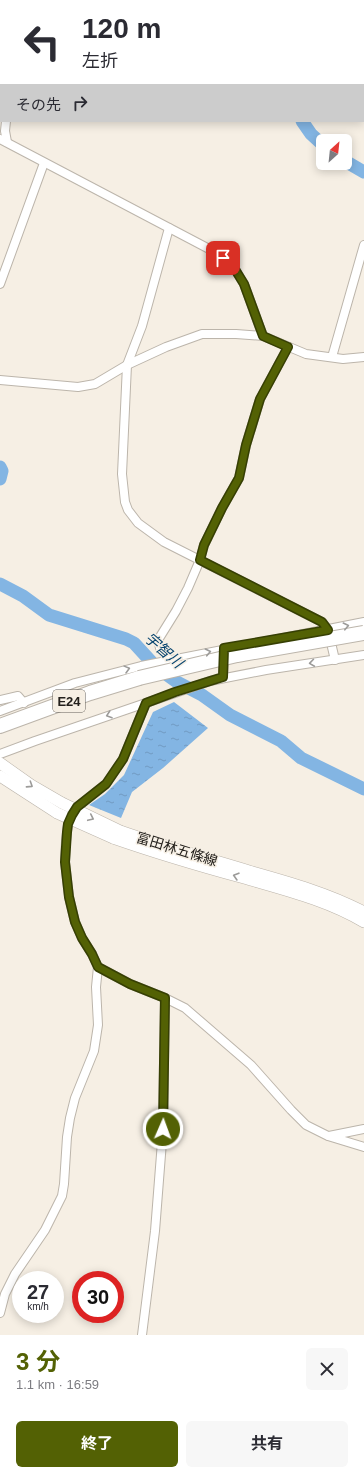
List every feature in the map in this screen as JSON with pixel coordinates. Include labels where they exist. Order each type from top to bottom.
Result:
[{"type":"highway","name":"E24","points":[[0,726],[90,693],[140,672],[364,633]]},
{"type":"main road","name":"富田林五條線","points":[[0,764],[31,785],[60,808]]},
{"type":"main road","name":"富田林五條線","points":[[0,776],[60,808],[157,854],[293,892],[326,903],[364,922]]},
{"type":"main road","name":"富田林五條線","points":[[117,835],[165,846],[297,885],[331,897],[364,912]]},
{"type":"street","points":[[6,122],[3,141],[213,251],[233,266],[244,284],[263,336]]},
{"type":"street","points":[[0,284],[44,163]]},
{"type":"street","points":[[168,228],[142,326],[127,365],[122,474],[125,502],[128,510],[138,523],[164,542],[322,622],[328,630],[335,660]]},
{"type":"street","points":[[332,357],[364,245]]},
{"type":"street","points":[[0,380],[78,387],[95,384],[127,365],[166,347],[202,334],[263,336],[306,354],[343,359],[364,357]]},
{"type":"street","points":[[169,660],[160,648],[158,640],[185,594],[200,560],[204,545],[239,478],[246,445],[260,399],[288,347]]},
{"type":"street","points":[[0,712],[75,683],[140,672],[169,660],[224,648],[328,630],[364,622]]},
{"type":"street","points":[[223,677],[224,648]]},
{"type":"street","points":[[0,754],[175,692],[223,677],[364,655]]},
{"type":"street","points":[[0,700],[18,696],[24,703]]},
{"type":"street","points":[[0,1313],[5,1294],[15,1274],[46,1230],[62,1196],[70,1118],[75,1098],[94,1051],[98,1025],[96,987],[98,967],[77,927],[69,897],[65,862],[68,824],[77,807],[106,784],[123,759],[146,703]]},
{"type":"street","points":[[98,967],[130,984],[185,1008],[244,1058],[306,1125],[328,1136],[364,1147]]},
{"type":"street","points":[[142,1335],[155,1231],[163,1129],[165,998]]},
{"type":"street","points":[[328,1136],[364,1130]]},
{"type":"water","points":[[174,702],[208,728],[163,768],[132,792],[121,818],[89,805],[105,794],[124,775],[153,712]]},
{"type":"waterway","points":[[303,122],[316,139]]},
{"type":"waterway","points":[[352,165],[364,172]]},
{"type":"waterway","name":"宇智川","points":[[0,467],[2,471],[0,479]]},
{"type":"waterway","name":"宇智川","points":[[0,584],[23,596],[49,615],[126,639],[134,643],[156,667],[177,682],[202,695],[230,715],[281,741],[301,758],[364,789]]},
{"type":"route","points":[[163,1129],[165,998],[130,984],[98,967],[78,930],[69,897],[65,862],[68,824],[77,807],[106,784],[123,759],[142,716],[146,703],[223,677],[224,648],[328,630],[322,622],[200,560],[204,545],[239,478],[246,445],[260,399],[288,347],[263,336],[244,284],[233,266],[223,258]]}]
